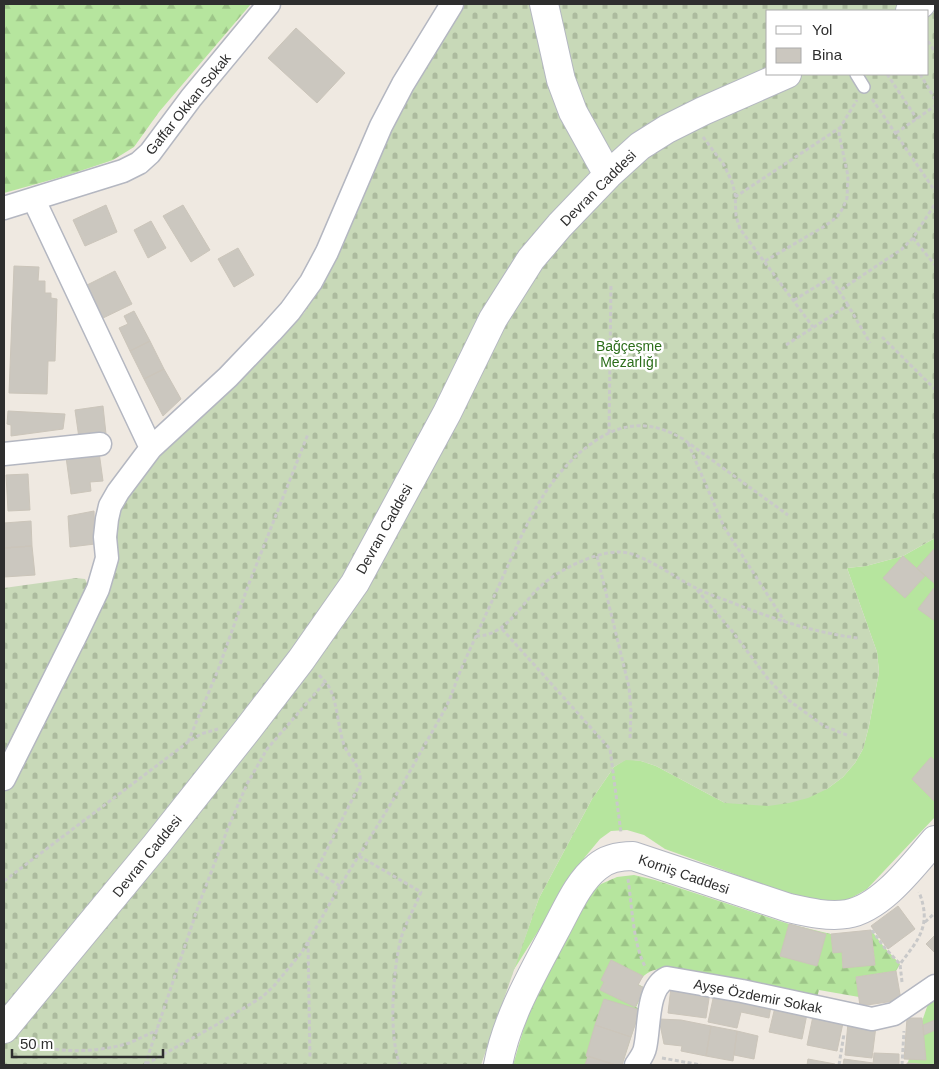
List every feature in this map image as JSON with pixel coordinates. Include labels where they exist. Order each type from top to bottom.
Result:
[{"type":"main road","points":[[544,4],[560,80],[573,112],[608,174]]},
{"type":"main road","name":"Devran Caddesi","points":[[5,1027],[156,845],[248,729],[301,660],[355,583],[442,422],[493,319],[537,252],[608,174],[640,146],[689,118],[785,75]]},
{"type":"main road","name":"Korniş Caddesi","points":[[498,1065],[510,1022],[525,989],[580,887],[596,867],[604,862],[624,856],[633,856],[789,908],[830,914],[847,914],[859,910],[878,899],[910,869],[935,840]]},
{"type":"street","name":"Gaffar Okkan Sokak","points":[[4,208],[123,172],[139,163],[150,153],[191,98],[269,4]]},
{"type":"street","points":[[4,779],[98,589],[107,558],[105,537],[107,519],[110,506],[118,492],[151,448],[228,377],[290,311],[311,282],[327,252],[381,126],[403,84],[452,4]]},
{"type":"street","points":[[34,200],[151,448]]},
{"type":"street","points":[[4,454],[100,444]]},
{"type":"street","name":"Ayşe Özdemir Sokak","points":[[656,986],[667,978],[742,991],[872,1019],[894,1014],[935,986]]},
{"type":"street","points":[[645,1059],[656,986]]},
{"type":"lane","points":[[857,75],[864,87]]},
{"type":"path","points":[[888,75],[917,119]]},
{"type":"path","points":[[921,75],[935,99]]},
{"type":"path","points":[[765,262],[825,226],[837,217],[844,208],[848,198],[848,176],[839,134],[841,126],[864,87],[935,191]]},
{"type":"path","points":[[896,133],[935,106]]},
{"type":"path","points":[[689,118],[724,165],[732,182],[736,216],[740,229],[813,327]]},
{"type":"path","points":[[735,197],[841,126]]},
{"type":"path","points":[[838,291],[902,249],[913,238],[935,204]]},
{"type":"path","points":[[913,238],[935,265]]},
{"type":"path","points":[[794,300],[830,278],[870,343]]},
{"type":"path","points":[[609,433],[611,284]]},
{"type":"path","points":[[786,345],[848,305]]},
{"type":"path","points":[[882,336],[935,389]]},
{"type":"path","points":[[145,1065],[262,997],[287,972],[308,941],[403,785],[448,703],[476,636],[529,521],[544,493],[557,475],[588,446],[609,433],[629,426],[657,427],[688,443],[788,515]]},
{"type":"path","points":[[188,742],[218,670],[248,586],[308,434]]},
{"type":"path","points":[[688,443],[724,527],[786,622]]},
{"type":"path","points":[[476,636],[493,634],[502,629],[543,584],[569,568],[597,556],[616,552],[631,554],[696,588],[786,622],[833,635],[858,638]]},
{"type":"path","points":[[597,556],[629,687],[632,711],[630,739]]},
{"type":"path","points":[[696,588],[768,679],[788,699],[824,726],[847,735]]},
{"type":"path","points":[[502,629],[610,749],[624,856],[641,960],[656,986]]},
{"type":"path","points":[[145,1065],[199,904],[247,784],[267,748],[326,682],[331,691],[345,747],[359,768],[361,775],[360,784],[316,871],[340,886]]},
{"type":"path","points":[[4,881],[188,742],[201,734],[227,727],[248,729]]},
{"type":"path","points":[[359,856],[421,892],[402,936],[396,965],[394,1037],[400,1065]]},
{"type":"path","points":[[900,964],[922,934],[924,922],[925,911],[923,901],[910,869]]},
{"type":"path","points":[[859,910],[884,947],[900,964],[905,1006],[902,1065]]},
{"type":"path","points":[[924,922],[935,913]]},
{"type":"path","points":[[308,941],[310,1058]]},
{"type":"path","points":[[839,1065],[847,1014]]},
{"type":"path","points":[[5,1027],[25,1041],[38,1047],[58,1050],[106,1048],[129,1043],[158,1030]]},
{"type":"path","points":[[645,1059],[700,1065]]},
{"type":"green space","points":[[4,4],[251,4],[159,112],[134,147],[113,160],[4,193]]},
{"type":"green space","name":"Bağçeşme Mezarlığı","points":[[464,4],[935,4],[935,538],[903,556],[866,566],[847,568],[877,652],[879,672],[863,749],[855,763],[843,777],[827,789],[808,798],[768,806],[725,803],[656,766],[641,761],[626,760],[614,767],[592,799],[539,898],[481,1065],[4,1065],[4,793],[64,676],[114,515],[158,457],[208,406],[280,339],[304,313],[326,278],[403,102],[444,30]]},
{"type":"green space","points":[[935,538],[935,817],[867,889],[846,901],[820,901],[790,894],[665,849],[644,835],[627,830],[611,831],[600,839],[585,857],[513,971],[539,898],[592,799],[614,767],[626,759],[656,766],[725,803],[827,789],[843,777],[855,763],[863,749],[879,672],[877,652],[847,568],[866,566],[903,556]]},
{"type":"green space","points":[[76,578],[85,579],[88,585],[4,760],[4,588]]},
{"type":"green space","points":[[634,875],[655,880],[789,924],[831,934],[833,952],[842,952],[843,968],[875,964],[871,930],[900,964],[896,971],[856,977],[859,997],[819,990],[816,1001],[680,969],[651,971],[638,984],[645,988],[636,1007],[640,1010],[622,1065],[513,1065],[525,1024],[554,949],[587,896],[601,884],[617,877]]},
{"type":"green space","points":[[935,998],[935,1065],[907,1065],[928,1004]]},
{"type":"building","points":[[296,28],[345,73],[317,103],[268,58]]},
{"type":"building","points":[[106,205],[117,232],[85,246],[73,220]]},
{"type":"building","points":[[183,205],[210,250],[191,262],[163,216]]},
{"type":"building","points":[[151,221],[166,248],[148,258],[134,230]]},
{"type":"building","points":[[238,248],[254,275],[234,287],[218,259]]},
{"type":"building","points":[[14,266],[39,267],[38,281],[45,281],[45,293],[51,293],[51,298],[57,299],[55,361],[48,361],[47,394],[9,393]]},
{"type":"building","points":[[115,271],[132,304],[101,319],[85,286]]},
{"type":"building","points":[[134,311],[150,341],[130,351],[119,328],[128,324],[124,316]]},
{"type":"building","points":[[150,341],[164,369],[144,379],[130,351]]},
{"type":"building","points":[[164,369],[181,399],[163,416],[144,379]]},
{"type":"building","points":[[103,406],[106,434],[79,438],[75,410]]},
{"type":"building","points":[[8,411],[65,414],[63,429],[11,436],[11,425],[7,424]]},
{"type":"building","points":[[99,452],[103,481],[90,482],[91,491],[71,494],[66,457]]},
{"type":"building","points":[[28,474],[30,510],[8,511],[6,475]]},
{"type":"building","points":[[94,511],[95,544],[70,547],[68,516]]},
{"type":"building","points":[[31,521],[32,546],[4,548],[4,523]]},
{"type":"building","points":[[32,546],[35,575],[4,577],[4,548]]},
{"type":"building","points":[[935,548],[935,584],[917,568]]},
{"type":"building","points":[[903,556],[925,576],[905,598],[883,578]]},
{"type":"building","points":[[935,589],[935,621],[918,609]]},
{"type":"building","points":[[931,757],[935,761],[935,802],[912,779]]},
{"type":"building","points":[[898,906],[915,929],[888,949],[871,926]]},
{"type":"building","points":[[789,924],[826,934],[817,966],[780,956]]},
{"type":"building","points":[[871,930],[875,965],[843,968],[842,952],[833,953],[831,934]]},
{"type":"building","points":[[935,935],[935,953],[926,944]]},
{"type":"building","points":[[611,960],[643,976],[638,985],[645,988],[635,1007],[600,990],[604,982],[601,980]]},
{"type":"building","points":[[896,971],[901,1000],[860,1006],[856,977]]},
{"type":"building","points":[[671,987],[710,992],[706,1018],[668,1013]]},
{"type":"building","points":[[714,994],[771,1006],[769,1018],[741,1012],[737,1028],[708,1022]]},
{"type":"building","points":[[604,999],[640,1010],[631,1037],[595,1025]]},
{"type":"building","points":[[775,1007],[807,1014],[802,1039],[769,1032]]},
{"type":"building","points":[[813,1016],[843,1023],[837,1051],[807,1045]]},
{"type":"building","points":[[907,1018],[922,1018],[926,1060],[904,1059]]},
{"type":"building","points":[[659,1019],[681,1020],[711,1026],[706,1056],[681,1051],[682,1046],[664,1044]]},
{"type":"building","points":[[935,1020],[935,1030],[924,1035],[923,1025]]},
{"type":"building","points":[[848,1023],[876,1026],[872,1058],[845,1055]]},
{"type":"building","points":[[595,1025],[631,1037],[622,1065],[586,1056]]},
{"type":"building","points":[[711,1026],[737,1031],[733,1061],[706,1056]]},
{"type":"building","points":[[737,1031],[758,1036],[754,1059],[734,1055]]},
{"type":"building","points":[[874,1053],[899,1054],[899,1065],[873,1065]]},
{"type":"building","points":[[588,1056],[616,1065],[585,1065]]},
{"type":"building","points":[[808,1059],[835,1064],[835,1065],[807,1065]]},
{"type":"building","points":[[844,1059],[873,1063],[873,1065],[843,1065]]},
{"type":"building","points":[[907,1063],[931,1065],[907,1065]]}]
